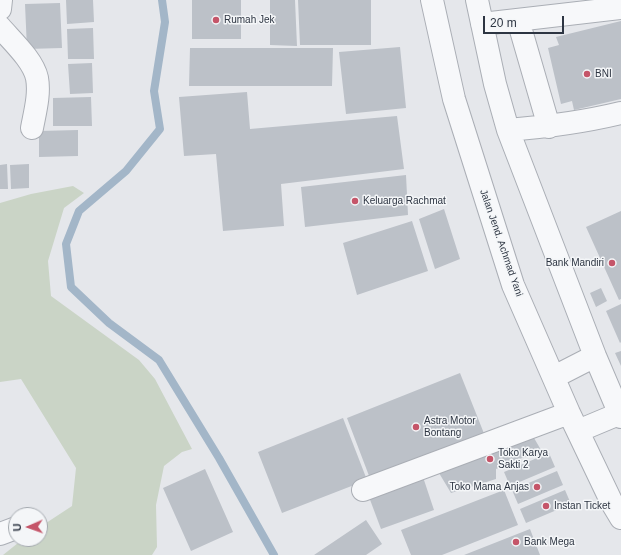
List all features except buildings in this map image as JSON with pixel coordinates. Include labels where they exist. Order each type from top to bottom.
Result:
[{"type":"street","points":[[0,8],[1,0]]},
{"type":"street","name":"Jalan Jend. Achmad Yani","points":[[432,0],[454,98],[513,285],[573,422],[612,503],[621,518]]},
{"type":"street","points":[[363,490],[573,422],[620,415],[595,356],[508,130],[495,84],[477,0]]},
{"type":"street","points":[[482,24],[621,8]]},
{"type":"street","points":[[518,20],[549,127]]},
{"type":"street","points":[[0,27],[30,63],[37,77],[37,105],[32,128]]},
{"type":"street","points":[[508,130],[549,127],[594,120],[621,113]]},
{"type":"street","points":[[554,377],[595,356]]},
{"type":"green space","points":[[73,186],[84,193],[64,208],[48,261],[51,296],[139,360],[155,379],[192,449],[182,452],[164,466],[156,505],[157,547],[152,555],[3,555],[13,547],[48,547],[48,522],[72,506],[76,468],[21,379],[0,382],[0,203],[31,194]]},
{"type":"waterway","points":[[162,0],[165,22],[154,91],[160,129],[126,171],[79,211],[66,244],[71,287],[109,323],[159,360],[219,458],[274,555]]},
{"type":"place","name":"Rumah Jek","points":[[216,20]]},
{"type":"place","name":"BNI","points":[[587,74]]},
{"type":"place","name":"Keluarga Rachmat","points":[[355,201]]},
{"type":"place","name":"Bank Mandiri","points":[[612,263]]},
{"type":"place","name":"Astra Motor Bontang","points":[[416,427]]},
{"type":"place","name":"Toko Karya Sakti 2","points":[[490,459]]},
{"type":"place","name":"Toko Mama Anjas","points":[[537,487]]},
{"type":"place","name":"Instan Ticket","points":[[546,506]]},
{"type":"place","name":"Bank Mega","points":[[516,542]]}]
